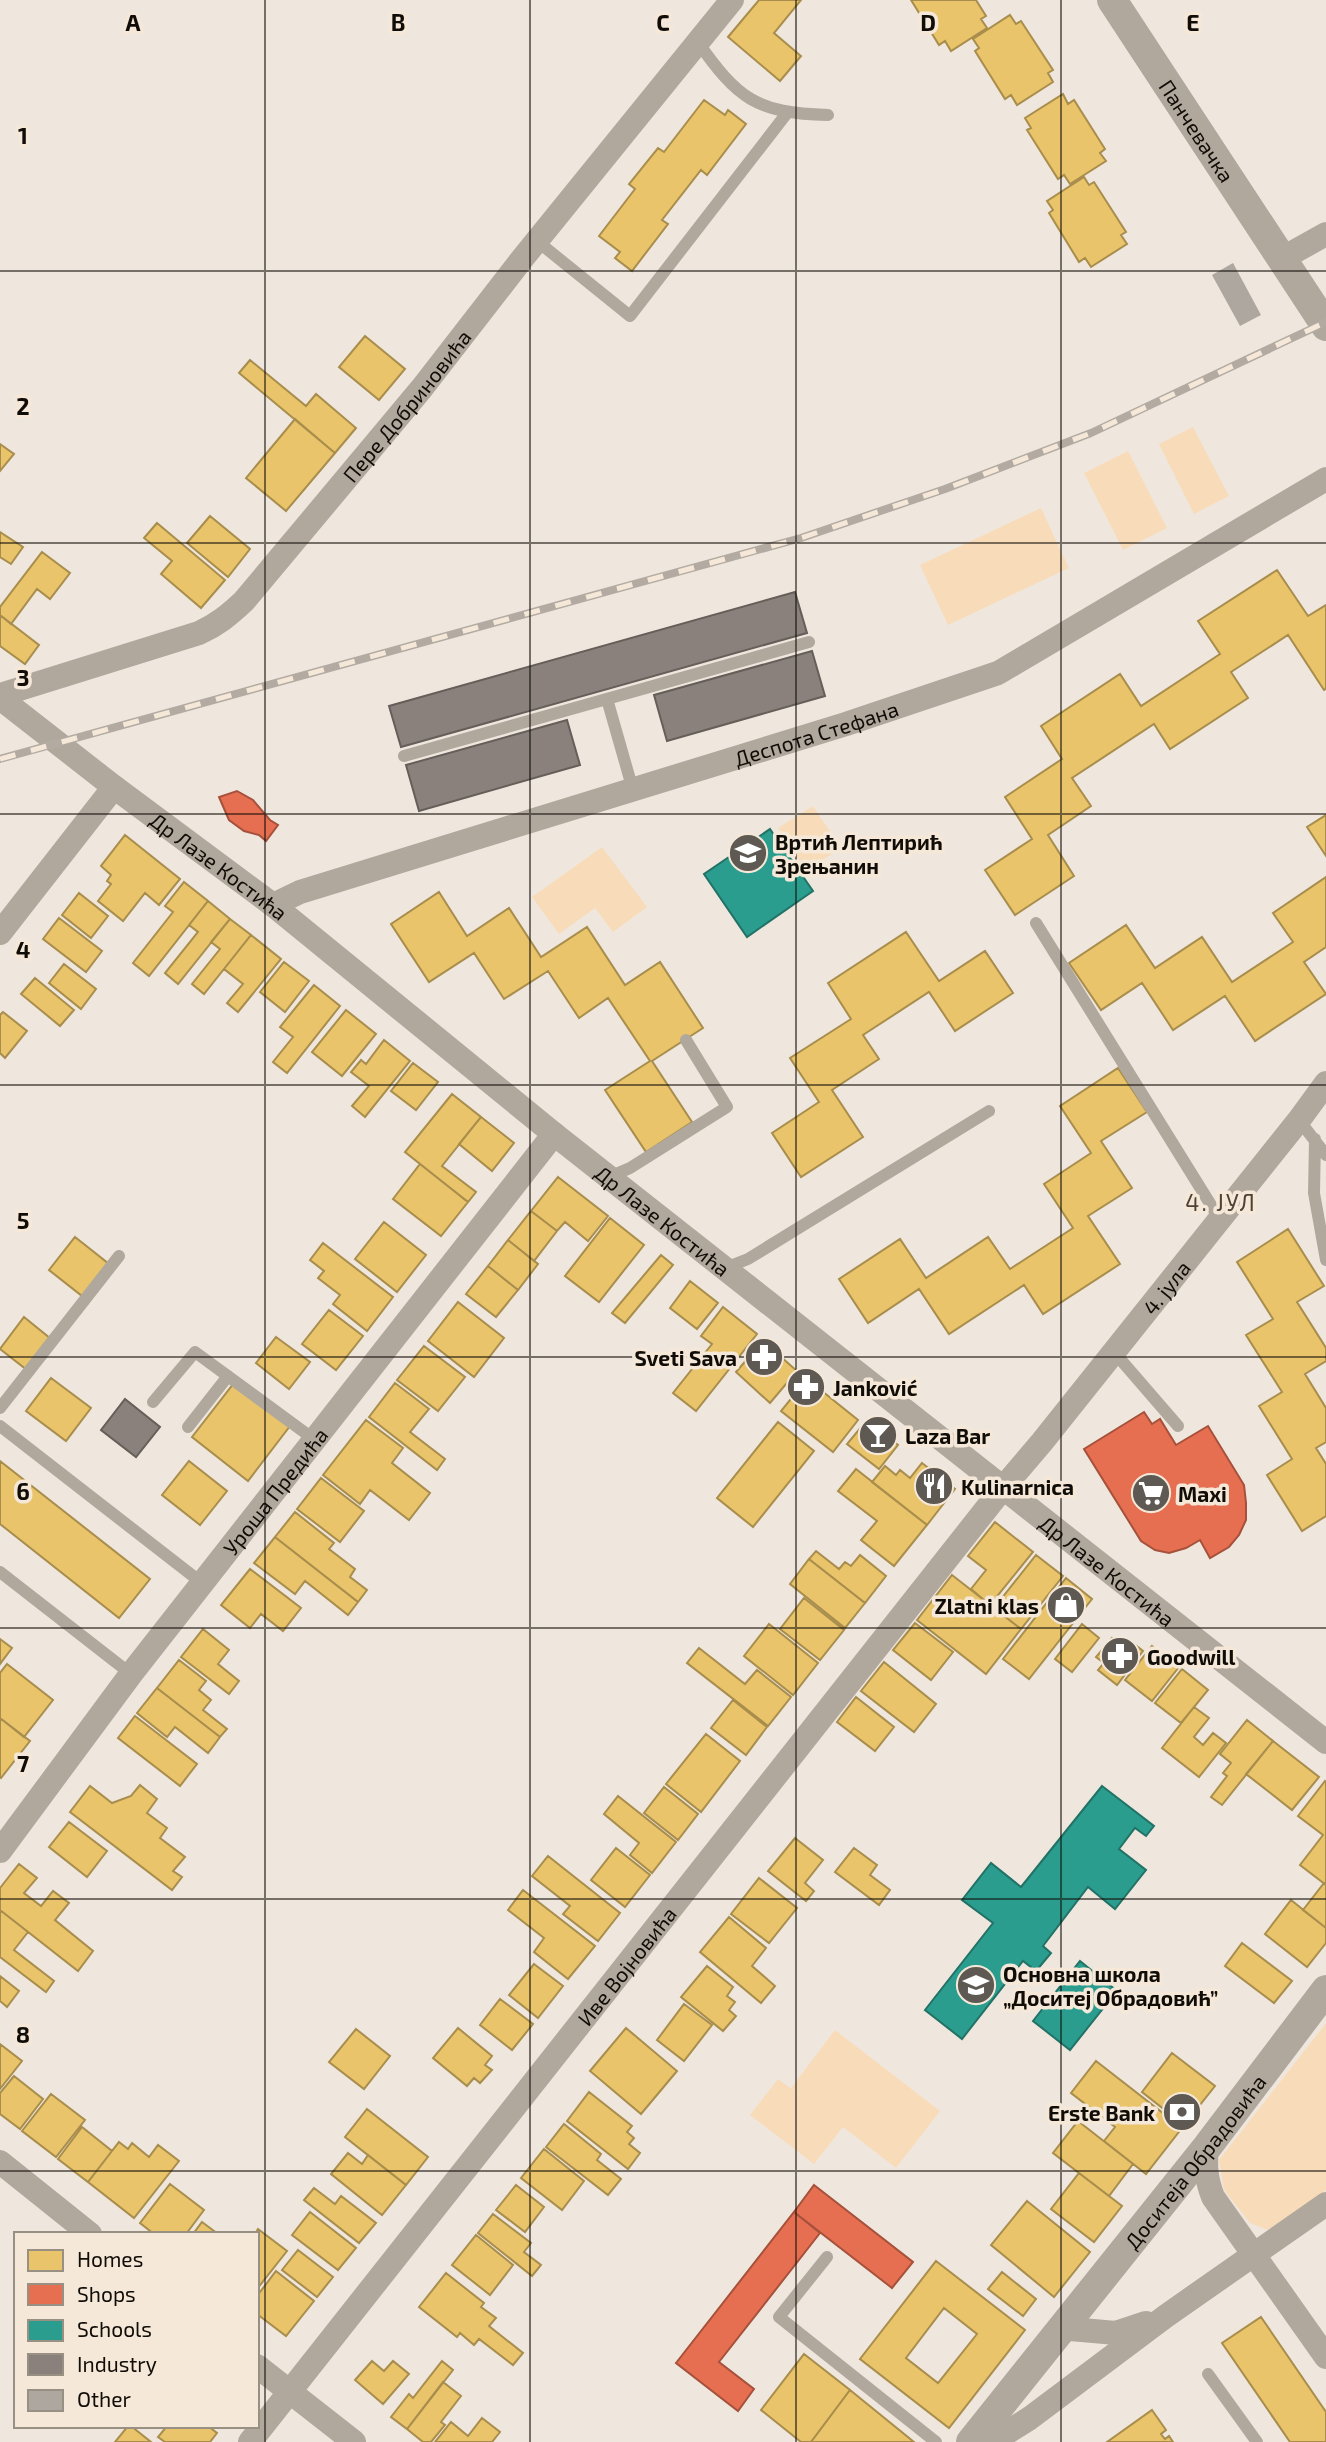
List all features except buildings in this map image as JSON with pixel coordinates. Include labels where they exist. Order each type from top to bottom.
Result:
[{"type":"street","name":"Пере Добриновића","points":[[0,696],[199,633],[214,627],[244,601],[422,388],[732,0]]},
{"type":"street","name":"Панчевачка","points":[[1112,0],[1326,326]]},
{"type":"street","points":[[1283,258],[1326,234]]},
{"type":"street","name":"Деспота Стефана","points":[[273,905],[300,892],[858,720],[999,673],[1326,479]]},
{"type":"street","name":"Др Лазе Костића","points":[[0,696],[114,787],[273,905],[554,1134],[1326,1742]]},
{"type":"street","points":[[0,933],[114,787]]},
{"type":"street","name":"4. јула","points":[[1002,1489],[1219,1218],[1307,1129],[1326,1083]]},
{"type":"street","name":"Уроша Предића","points":[[0,1851],[131,1674],[554,1134]]},
{"type":"street","name":"Иве Војновића","points":[[250,2442],[1002,1489]]},
{"type":"street","name":"Доситеја Обрадовића","points":[[971,2442],[1207,2147],[1326,1990]]},
{"type":"street","points":[[1207,2147],[1205,2166],[1213,2197],[1326,2357]]},
{"type":"street","points":[[0,2162],[88,2232]]},
{"type":"street","points":[[992,2442],[1030,2418],[1166,2316],[1326,2204]]},
{"type":"street","points":[[1059,2330],[1116,2333],[1166,2316]]},
{"type":"street","points":[[259,2368],[354,2442]]},
{"type":"lane","points":[[697,41],[730,84],[762,106],[787,113],[828,115]]},
{"type":"lane","points":[[537,241],[630,316],[787,113]]},
{"type":"lane","points":[[404,756],[809,642]]},
{"type":"lane","points":[[607,699],[633,790]]},
{"type":"lane","points":[[1036,923],[1219,1218]]},
{"type":"lane","points":[[609,1177],[630,1168],[727,1107],[686,1040]]},
{"type":"lane","points":[[725,1268],[747,1259],[989,1111]]},
{"type":"lane","points":[[1307,1129],[1325,1152]]},
{"type":"lane","points":[[1307,1129],[1314,1193],[1326,1260]]},
{"type":"lane","points":[[0,1408],[119,1256]]},
{"type":"lane","points":[[153,1402],[195,1352],[315,1440]]},
{"type":"lane","points":[[1114,1352],[1178,1426]]},
{"type":"lane","points":[[188,1427],[228,1376]]},
{"type":"lane","points":[[0,1426],[202,1583]]},
{"type":"lane","points":[[0,1572],[131,1674]]},
{"type":"lane","points":[[827,2257],[779,2317],[936,2442]]},
{"type":"lane","points":[[1208,2374],[1257,2442]]},
{"type":"shaded area","points":[[1193,427],[1229,496],[1194,514],[1159,444]]},
{"type":"shaded area","points":[[1128,451],[1167,528],[1123,550],[1084,473]]},
{"type":"shaded area","points":[[1041,508],[1069,568],[948,625],[920,565]]},
{"type":"shaded area","points":[[813,806],[841,848],[806,871],[778,828]]},
{"type":"shaded area","points":[[602,847],[647,907],[613,932],[595,908],[559,934],[532,897]]},
{"type":"shaded area","points":[[1326,2023],[1326,2190],[1268,2230],[1250,2223],[1224,2190],[1219,2160]]},
{"type":"shaded area","points":[[835,2030],[940,2111],[896,2168],[843,2127],[814,2164],[750,2115],[778,2079],[808,2101],[791,2088]]},
{"type":"railway","points":[[0,759],[801,538],[945,489],[1091,433],[1326,322]]},
{"type":"place","name":"Вртић Лептирић Зрењанин","points":[[748,853]]},
{"type":"place","name":"Sveti Sava","points":[[764,1357]]},
{"type":"place","name":"Janković","points":[[806,1387]]},
{"type":"place","name":"Laza Bar","points":[[878,1435]]},
{"type":"place","name":"Kulinarnica","points":[[934,1486]]},
{"type":"place","name":"Maxi","points":[[1151,1493]]},
{"type":"place","name":"Zlatni klas","points":[[1066,1605]]},
{"type":"place","name":"Goodwill","points":[[1120,1656]]},
{"type":"place","name":"Основна школа „Доситеј Обрадовић”","points":[[976,1985]]},
{"type":"place","name":"Erste Bank","points":[[1182,2112]]},
{"type":"district","name":"4. ЈУЛ","points":[[1221,1202]]}]
